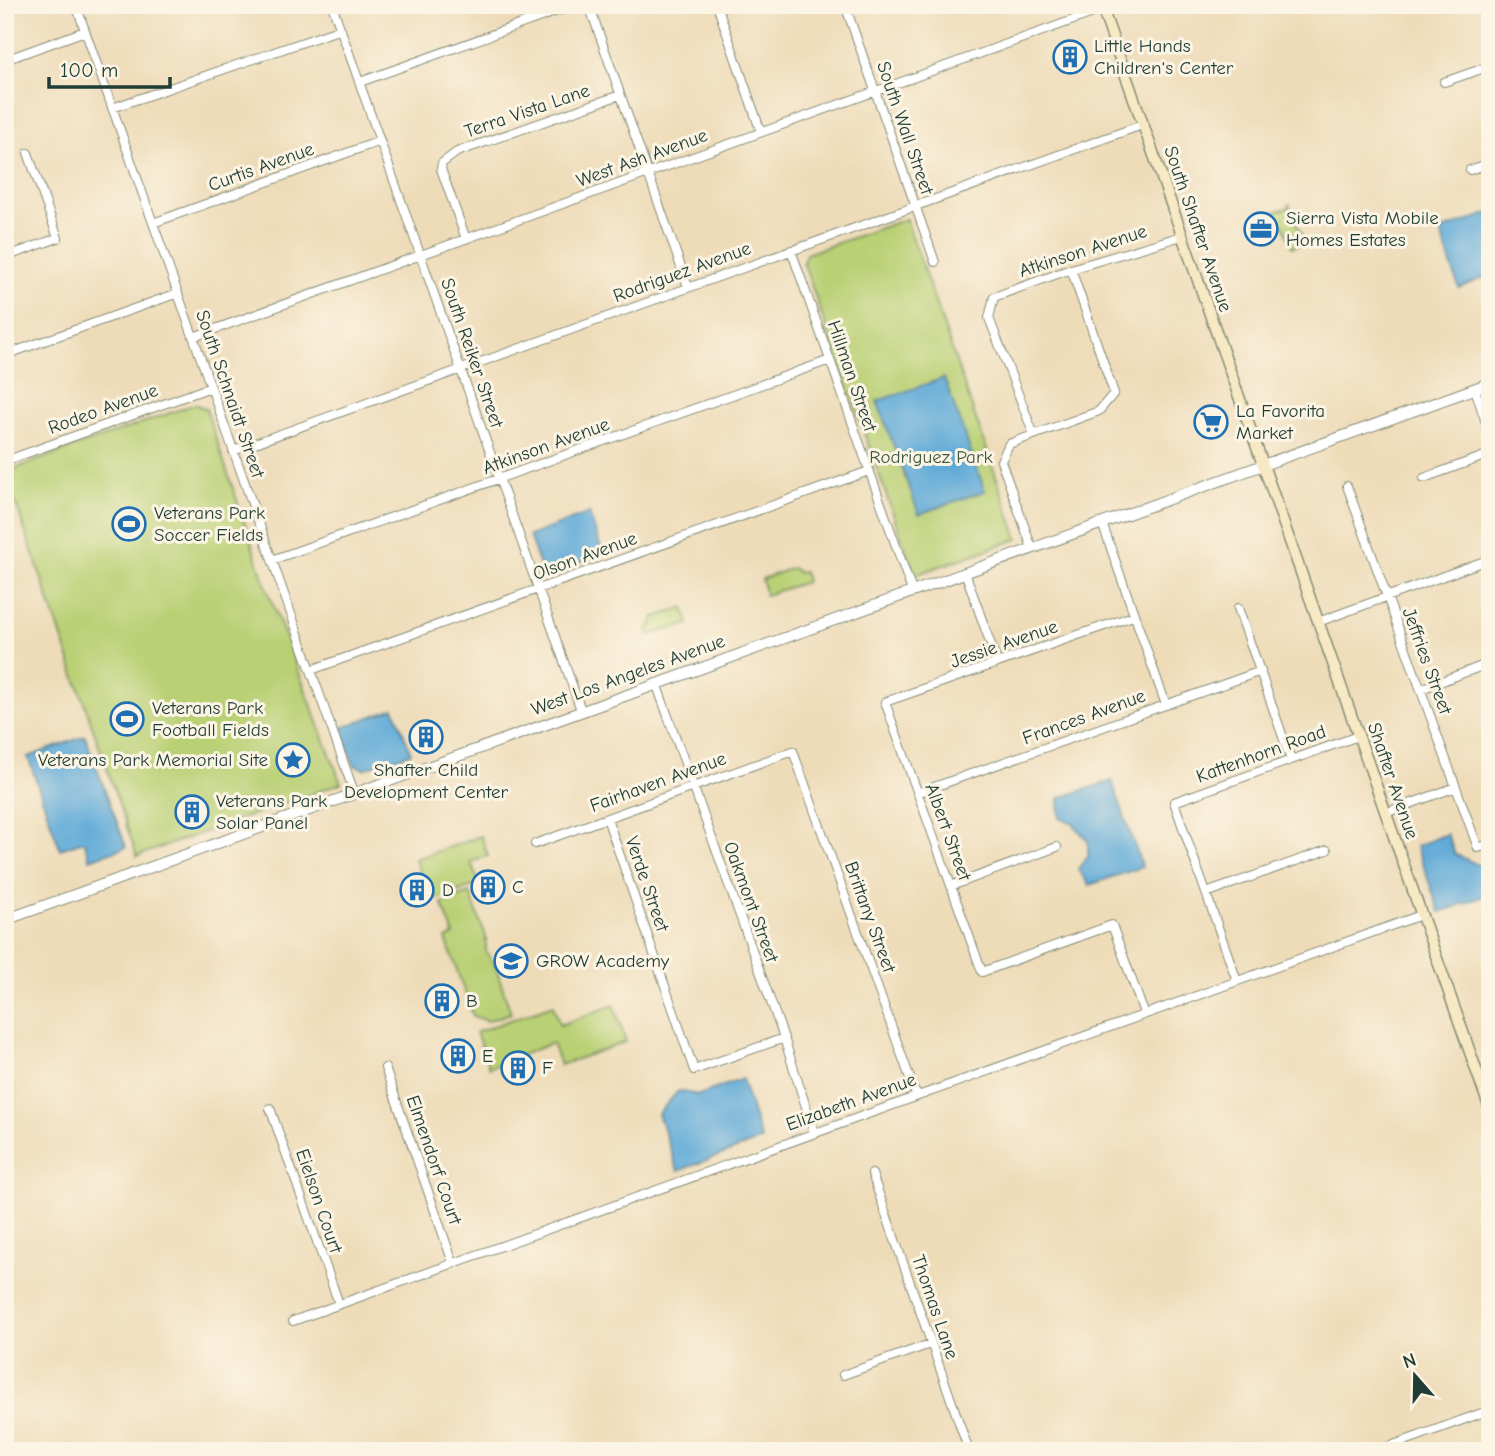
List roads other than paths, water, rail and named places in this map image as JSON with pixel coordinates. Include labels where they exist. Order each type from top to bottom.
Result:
[{"type":"main road","name":"South Shafter Avenue","points":[[1101,7],[1263,465]]},
{"type":"main road","name":"Shafter Avenue","points":[[1263,465],[1490,1110]]},
{"type":"street","name":"South Schnaidt Street","points":[[76,5],[354,792]]},
{"type":"street","name":"South Reiker Street","points":[[332,5],[581,710]]},
{"type":"street","points":[[360,82],[574,5]]},
{"type":"street","points":[[589,5],[688,287]]},
{"type":"street","name":"South Wall Street","points":[[845,5],[935,262]]},
{"type":"street","name":"West Ash Avenue","points":[[193,337],[1101,7],[1115,5]]},
{"type":"street","points":[[718,8],[761,132]]},
{"type":"street","points":[[112,108],[341,29]]},
{"type":"street","points":[[5,60],[86,31]]},
{"type":"street","points":[[1444,82],[1490,66]]},
{"type":"street","name":"Terra Vista Lane","points":[[466,239],[441,169],[442,163],[457,152],[620,95]]},
{"type":"street","name":"Rodriguez Avenue","points":[[233,451],[1142,125]]},
{"type":"street","name":"Curtis Avenue","points":[[153,223],[380,141]]},
{"type":"street","points":[[5,257],[58,238],[28,153]]},
{"type":"street","points":[[1470,170],[1490,163]]},
{"type":"street","name":"Atkinson Avenue","points":[[1034,435],[989,318],[994,297],[1071,269],[1182,236]]},
{"type":"street","name":"Hillman Street","points":[[791,250],[912,591]]},
{"type":"street","points":[[1032,548],[1001,461],[1009,444],[1099,411],[1114,393],[1071,269]]},
{"type":"street","points":[[5,355],[178,293]]},
{"type":"street","name":"Atkinson Avenue","points":[[272,560],[830,360]]},
{"type":"street","name":"West Los Angeles Avenue","points":[[5,920],[1490,383]]},
{"type":"street","name":"Rodeo Avenue","points":[[5,461],[211,387]]},
{"type":"street","points":[[1475,389],[1490,435]]},
{"type":"street","points":[[1424,478],[1490,454]]},
{"type":"street","name":"Olson Avenue","points":[[311,670],[869,471]]},
{"type":"street","name":"Jeffries Street","points":[[1347,485],[1478,848],[1490,844]]},
{"type":"street","points":[[1102,523],[1166,705]]},
{"type":"street","points":[[1318,622],[1490,559]]},
{"type":"street","points":[[965,572],[997,662]]},
{"type":"street","points":[[1238,608],[1291,760]]},
{"type":"street","name":"Jessie Avenue","points":[[885,702],[1133,616]]},
{"type":"street","points":[[1420,689],[1490,663]]},
{"type":"street","name":"Frances Avenue","points":[[917,793],[1261,671]]},
{"type":"street","name":"Oakmont Street","points":[[656,683],[784,1038],[814,1132]]},
{"type":"street","name":"Albert Street","points":[[885,702],[982,972],[1112,925],[1144,1013]]},
{"type":"street","name":"Kattenhorn Road","points":[[1206,893],[1174,802],[1358,736]]},
{"type":"street","name":"Fairhaven Avenue","points":[[535,844],[793,751]]},
{"type":"street","name":"Brittany Street","points":[[793,751],[916,1095]]},
{"type":"street","points":[[1385,813],[1456,787]]},
{"type":"street","name":"Verde Street","points":[[607,818],[694,1070],[784,1038]]},
{"type":"street","points":[[951,886],[1057,847]]},
{"type":"street","points":[[1237,981],[1206,893],[1327,850]]},
{"type":"street","name":"Elizabeth Avenue","points":[[293,1321],[1421,915]]},
{"type":"street","name":"Elmendorf Court","points":[[384,1068],[453,1263]]},
{"type":"street","name":"Eielson Court","points":[[270,1108],[339,1304]]},
{"type":"street","name":"Thomas Lane","points":[[872,1174],[969,1451]]},
{"type":"street","points":[[843,1375],[930,1344]]},
{"type":"street","points":[[1377,1451],[1490,1410]]},
{"type":"water","points":[[1490,213],[1490,288],[1485,277],[1459,288],[1440,231]]},
{"type":"water","points":[[944,378],[985,491],[919,514],[877,401]]},
{"type":"water","points":[[589,513],[603,554],[548,573],[541,569],[529,536]]},
{"type":"water","points":[[394,708],[411,753],[364,769],[354,765],[341,728]]},
{"type":"water","points":[[85,736],[126,847],[90,859],[84,841],[60,849],[28,757]]},
{"type":"water","points":[[1112,781],[1142,867],[1089,885],[1078,869],[1088,857],[1088,841],[1072,822],[1060,818],[1059,798]]},
{"type":"water","points":[[1447,834],[1455,854],[1478,865],[1490,864],[1490,894],[1440,912],[1416,846]]},
{"type":"water","points":[[742,1079],[761,1140],[678,1171],[658,1114],[678,1091],[699,1095]]},
{"type":"place","name":"Little Hands Children's Center","points":[[1070,57]]},
{"type":"place","name":"Sierra Vista Mobile Homes Estates","points":[[1261,229]]},
{"type":"place","name":"La Favorita Market","points":[[1211,422]]},
{"type":"place","name":"Veterans Park Soccer Fields","points":[[129,524]]},
{"type":"place","name":"Veterans Park Football Fields","points":[[127,719]]},
{"type":"place","name":"Shafter Child Development Center","points":[[426,737]]},
{"type":"place","name":"Veterans Park Memorial Site","points":[[293,760]]},
{"type":"place","name":"Veterans Park Solar Panel","points":[[192,812]]},
{"type":"place","name":"C","points":[[488,887]]},
{"type":"place","name":"D","points":[[417,890]]},
{"type":"place","name":"GROW Academy","points":[[511,961]]},
{"type":"place","name":"B","points":[[442,1001]]},
{"type":"place","name":"E","points":[[458,1056]]},
{"type":"place","name":"F","points":[[518,1068]]},
{"type":"park label","name":"Rodriguez Park","points":[[931,457]]}]
